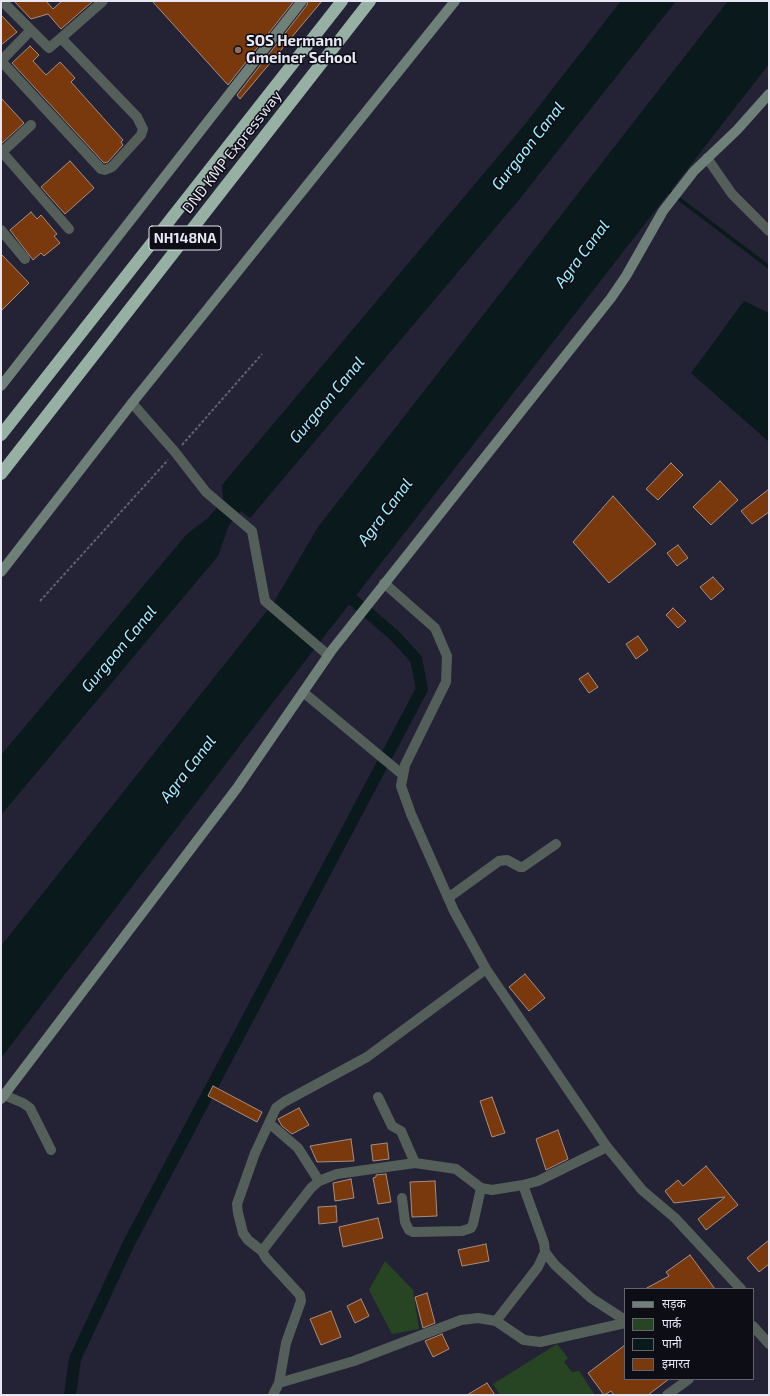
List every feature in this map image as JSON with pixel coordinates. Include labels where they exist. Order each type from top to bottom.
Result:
[{"type":"highway","name":"DND KMP Expressway","points":[[1,435],[342,1]]},
{"type":"highway","name":"DND KMP Expressway","points":[[1,474],[370,1]]},
{"type":"street","points":[[2,1],[49,48],[103,1]]},
{"type":"street","points":[[1,386],[302,1]]},
{"type":"street","points":[[1,572],[132,403],[455,1]]},
{"type":"street","points":[[31,30],[1,61],[98,166],[105,170],[109,169],[141,135],[143,129],[141,124],[61,38]]},
{"type":"street","points":[[51,1150],[30,1108],[24,1103],[3,1097],[201,838],[328,655],[360,612],[611,298],[626,276],[663,211],[694,171],[737,130],[769,94]]},
{"type":"street","points":[[31,125],[1,152],[69,229]]},
{"type":"street","points":[[707,158],[732,194],[769,231]]},
{"type":"street","points":[[2,233],[26,259]]},
{"type":"street","points":[[132,403],[175,452],[206,492],[252,531],[265,601],[328,655]]},
{"type":"street","points":[[384,583],[435,628],[447,656],[446,682],[405,765],[401,786],[448,898],[486,969],[607,1147],[642,1190],[675,1218],[740,1288]]},
{"type":"street","points":[[303,692],[389,765],[403,775]]},
{"type":"street","points":[[448,898],[499,861],[507,860],[520,867],[523,867],[556,844]]},
{"type":"street","points":[[273,1395],[279,1383],[286,1343],[301,1301],[300,1295],[266,1258],[262,1251],[248,1240],[243,1233],[237,1204],[243,1184],[276,1108],[284,1102],[367,1057],[486,969]]},
{"type":"street","points":[[378,1097],[392,1126],[401,1131],[415,1163]]},
{"type":"street","points":[[269,1123],[298,1148],[319,1181]]},
{"type":"street","points":[[262,1251],[311,1188],[319,1181],[337,1174],[415,1163],[456,1169],[481,1188],[492,1190],[523,1185],[552,1176],[607,1147]]},
{"type":"street","points":[[523,1185],[544,1243],[545,1252],[555,1265],[581,1290],[624,1321]]},
{"type":"street","points":[[402,1198],[405,1222],[409,1230],[413,1232],[462,1231],[470,1228],[473,1224],[481,1188]]},
{"type":"street","points":[[496,1322],[538,1267],[545,1252]]},
{"type":"street","points":[[279,1383],[359,1359],[462,1320],[478,1318],[496,1322],[524,1340],[540,1342],[624,1322]]},
{"type":"street","points":[[754,1327],[769,1344]]},
{"type":"street","points":[[668,1395],[687,1380]]},
{"type":"path","points":[[40,601],[262,354]]},
{"type":"green space","points":[[385,1261],[413,1290],[419,1329],[392,1334],[369,1290]]},
{"type":"green space","points":[[557,1344],[568,1358],[564,1362],[572,1372],[579,1371],[595,1395],[500,1395],[493,1384]]},
{"type":"water","name":"Gurgaon Canal","points":[[621,1],[676,1],[518,201],[250,518],[241,511],[229,525],[218,556],[1,815],[1,755],[187,534],[208,518],[221,503],[223,500],[222,485],[522,128]]},
{"type":"water","name":"Agra Canal","points":[[728,1],[769,1],[769,64],[267,710],[1,1058],[1,946],[274,602],[318,527]]},
{"type":"water","points":[[744,301],[769,313],[769,442],[691,373]]},
{"type":"building","points":[[14,1],[46,1],[53,9],[62,1],[93,1],[61,29],[48,14],[31,19]]},
{"type":"building","name":"SOS Hermann Gmeiner School","points":[[152,1],[294,1],[228,85]]},
{"type":"building","points":[[308,1],[322,1],[240,99],[237,95],[307,5]]},
{"type":"building","points":[[1,15],[17,32],[1,45]]},
{"type":"building","points":[[30,46],[39,55],[33,61],[46,75],[60,62],[75,78],[71,82],[123,140],[121,142],[123,145],[108,162],[104,163],[12,63]]},
{"type":"building","points":[[1,98],[24,123],[1,144]]},
{"type":"building","points":[[70,161],[94,188],[65,214],[41,187]]},
{"type":"building","points":[[31,212],[37,219],[41,215],[57,234],[54,236],[60,243],[44,256],[41,253],[33,260],[10,230]]},
{"type":"building","points":[[1,254],[29,283],[1,311]]},
{"type":"building","points":[[671,463],[683,475],[658,500],[646,489]]},
{"type":"building","points":[[720,481],[738,500],[711,525],[693,507]]},
{"type":"building","points":[[769,489],[769,512],[752,524],[741,511]]},
{"type":"building","points":[[613,496],[656,544],[609,583],[573,542]]},
{"type":"building","points":[[678,545],[688,558],[677,566],[667,553]]},
{"type":"building","points":[[713,577],[724,589],[711,600],[700,587]]},
{"type":"building","points":[[673,608],[686,621],[678,628],[666,615]]},
{"type":"building","points":[[638,636],[648,650],[636,659],[626,644]]},
{"type":"building","points":[[588,673],[598,687],[589,693],[579,679]]},
{"type":"building","points":[[525,974],[545,998],[529,1011],[509,987]]},
{"type":"building","points":[[213,1086],[262,1112],[257,1122],[208,1096]]},
{"type":"building","points":[[492,1097],[505,1133],[492,1137],[480,1101]]},
{"type":"building","points":[[299,1108],[309,1125],[292,1134],[282,1126],[278,1119]]},
{"type":"building","points":[[558,1130],[568,1159],[546,1170],[536,1139]]},
{"type":"building","points":[[351,1139],[354,1161],[317,1162],[310,1146]]},
{"type":"building","points":[[387,1143],[389,1159],[373,1161],[371,1145]]},
{"type":"building","points":[[706,1166],[738,1205],[706,1230],[698,1219],[725,1197],[674,1203],[665,1191],[678,1180],[683,1186]]},
{"type":"building","points":[[386,1174],[391,1202],[378,1204],[373,1178],[376,1177],[376,1175]]},
{"type":"building","points":[[351,1179],[354,1198],[335,1201],[333,1183]]},
{"type":"building","points":[[435,1181],[437,1216],[412,1217],[410,1182]]},
{"type":"building","points":[[336,1206],[337,1222],[319,1224],[318,1207]]},
{"type":"building","points":[[378,1218],[383,1238],[343,1247],[339,1227]]},
{"type":"building","points":[[769,1240],[769,1264],[759,1272],[747,1258]]},
{"type":"building","points":[[486,1244],[489,1261],[462,1266],[458,1250]]},
{"type":"building","points":[[690,1255],[714,1288],[647,1288],[669,1276],[666,1272]]},
{"type":"building","points":[[427,1293],[435,1323],[423,1328],[415,1297]]},
{"type":"building","points":[[361,1299],[369,1316],[355,1323],[347,1306]]},
{"type":"building","points":[[331,1311],[341,1337],[321,1345],[310,1319]]},
{"type":"building","points":[[442,1334],[449,1349],[433,1357],[425,1341]]},
{"type":"building","points":[[624,1346],[624,1380],[668,1380],[648,1395],[614,1395],[611,1391],[604,1395],[588,1373]]},
{"type":"building","points":[[487,1383],[495,1395],[467,1395]]},
{"type":"waterway","points":[[666,189],[769,267]]},
{"type":"waterway","points":[[70,1395],[75,1359],[129,1243],[422,689],[416,659],[394,635],[340,589]]},
{"type":"place","name":"SOS Hermann Gmeiner School","points":[[238,50]]}]
